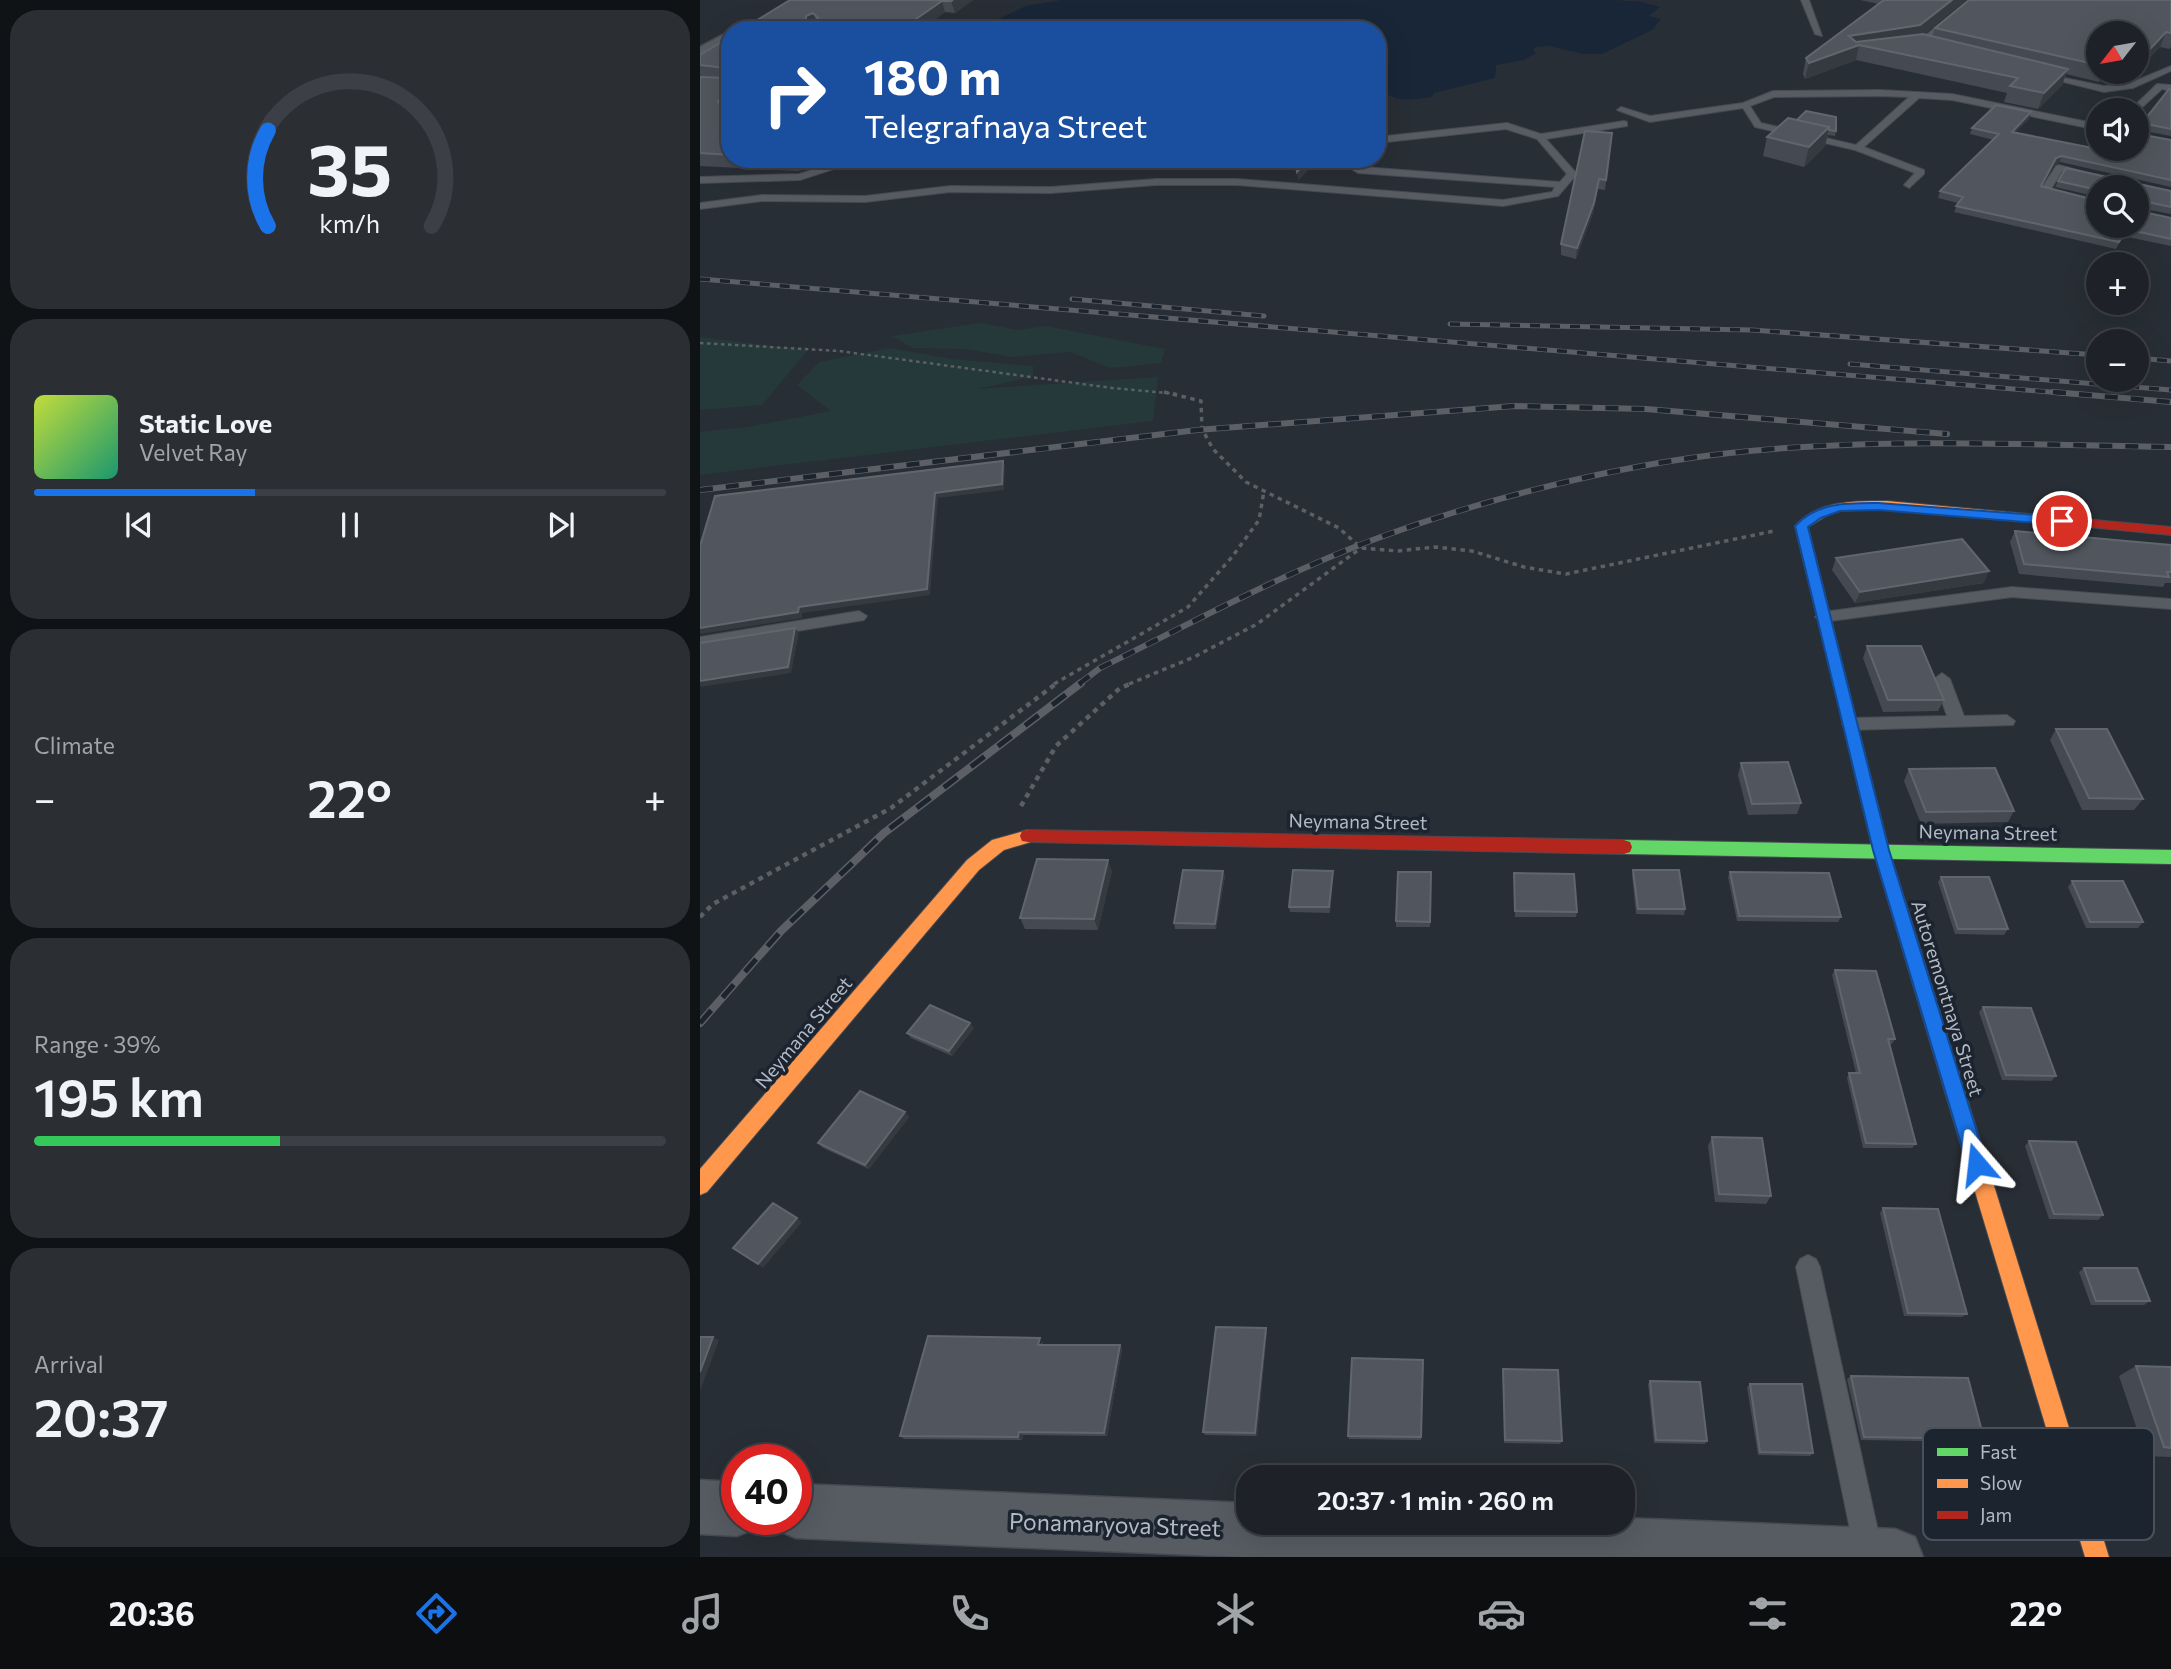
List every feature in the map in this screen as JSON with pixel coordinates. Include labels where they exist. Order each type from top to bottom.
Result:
[{"type":"street","points":[[700,54],[721,41]]},
{"type":"street","points":[[1801,526],[1838,507],[1898,506],[2171,531]]},
{"type":"street","name":"Autoremontnaya Street","points":[[1801,526],[1881,850],[2058,1428]]},
{"type":"street","name":"Neymana Street","points":[[700,1185],[973,865],[998,845],[1025,836],[2171,857]]},
{"type":"street","points":[[700,1507],[721,1508]]},
{"type":"street","name":"Ponamaryova Street","points":[[812,1512],[1882,1556]]},
{"type":"street","name":"Autoremontnaya Street","points":[[2092,1540],[2097,1557]]},
{"type":"lane","points":[[1805,0],[1819,34]]},
{"type":"lane","points":[[1919,45],[1974,0]]},
{"type":"lane","points":[[1905,47],[1919,45],[1944,50]]},
{"type":"lane","points":[[2030,72],[2104,89],[2130,86],[2171,68]]},
{"type":"lane","points":[[2147,98],[2160,86],[2171,88]]},
{"type":"lane","points":[[1620,110],[1650,119],[1745,106],[1773,94],[1880,93],[1952,97],[2086,125]]},
{"type":"lane","points":[[1857,148],[1917,95]]},
{"type":"lane","points":[[1745,106],[1758,125],[1857,148],[1921,172],[1909,185]]},
{"type":"lane","points":[[1386,139],[1507,126],[1541,137],[1623,124]]},
{"type":"lane","points":[[700,206],[762,198],[865,199],[950,189],[1051,190],[1183,182],[1237,182],[1503,203],[1555,194],[1572,174],[1541,137]]},
{"type":"lane","points":[[700,180],[800,177],[828,168]]},
{"type":"lane","points":[[1357,168],[1563,185]]},
{"type":"lane","points":[[2086,200],[2045,191],[2059,168],[2091,175]]},
{"type":"lane","points":[[1824,617],[2012,592],[2171,604]]},
{"type":"lane","points":[[700,642],[859,616]]},
{"type":"lane","points":[[1942,679],[1958,722]]},
{"type":"lane","points":[[1850,724],[2007,721]]},
{"type":"lane","points":[[1808,1267],[1882,1556]]},
{"type":"path","points":[[700,343],[839,351],[1112,388],[1175,393],[1202,401],[1202,429],[1213,449],[1246,482],[1339,528],[1361,548],[1398,551],[1435,547],[1472,551],[1524,567],[1566,573],[1801,526]]},
{"type":"path","points":[[700,917],[713,904],[891,808],[1060,680],[1188,607],[1232,557],[1259,520],[1264,491]]},
{"type":"path","points":[[998,845],[1056,746],[1120,688],[1194,657],[1257,624],[1361,548]]},
{"type":"shaded area","points":[[980,323],[1018,330],[1046,326],[1165,349],[1161,363],[1111,368],[1070,352],[1012,357],[964,349],[913,348],[892,336]]},
{"type":"shaded area","points":[[700,337],[808,350],[762,405],[700,410]]},
{"type":"shaded area","points":[[890,348],[952,359],[1033,366],[1033,377],[976,389],[1158,377],[1153,421],[700,475],[700,432],[747,427],[831,411],[797,385],[819,362]]},
{"type":"water","points":[[1062,0],[1615,0],[1642,2],[1660,7],[1649,16],[1661,19],[1652,30],[1602,54],[1583,54],[1549,46],[1535,47],[1533,50],[1536,53],[1524,60],[1496,65],[1495,78],[1434,93],[1432,97],[1409,99],[1386,93],[1386,21],[995,21],[1026,6]]},
{"type":"building","points":[[790,0],[953,0],[942,1],[913,21],[816,21],[756,21]],"holes":[[[813,13],[818,18],[816,21],[806,20],[806,16]]]},
{"type":"building","points":[[1884,0],[1952,0],[1920,25],[1849,36],[1856,42],[1923,34],[2068,69],[2044,93],[2010,86],[2018,78],[1859,45],[1809,63],[1806,58]]},
{"type":"building","points":[[1969,0],[2171,0],[2171,33],[2166,32],[2149,50],[2149,21],[2086,21],[2086,62],[1935,28]]},
{"type":"building","points":[[721,42],[721,68],[700,65],[700,55]]},
{"type":"building","points":[[700,77],[721,78],[721,97],[718,102],[721,104],[721,154],[700,153]]},
{"type":"building","points":[[2169,89],[2171,90],[2171,129],[2149,124],[2149,114]]},
{"type":"building","points":[[1996,105],[2031,112],[2012,132],[2086,147],[2086,161],[2149,161],[2149,136],[2171,140],[2171,180],[2062,156],[2056,158],[2041,186],[2086,198],[2086,235],[1956,206],[1963,197],[1940,191],[1999,134],[1972,128]]},
{"type":"building","points":[[1806,111],[1836,117],[1836,131],[1797,120]]},
{"type":"building","points":[[1788,118],[1829,127],[1809,147],[1767,137]]},
{"type":"building","points":[[1585,131],[1612,133],[1606,180],[1599,179],[1594,203],[1577,248],[1561,244]]},
{"type":"building","points":[[2066,168],[2098,175],[2086,175],[2086,187],[2058,181]]},
{"type":"building","points":[[2149,186],[2171,191],[2171,207],[2149,202]]},
{"type":"building","points":[[2149,213],[2171,218],[2171,239],[2149,234]]},
{"type":"building","points":[[2101,238],[2121,238],[2119,242]]},
{"type":"building","points":[[1003,461],[1002,484],[935,493],[927,589],[799,607],[798,612],[700,628],[700,546],[715,496]]},
{"type":"building","points":[[2015,531],[2171,545],[2171,572],[2167,572],[2169,577],[2024,564]]},
{"type":"building","points":[[1962,539],[1989,571],[1860,592],[1836,558]]},
{"type":"building","points":[[795,628],[788,667],[700,681],[700,643]]},
{"type":"building","points":[[1867,646],[1921,646],[1944,700],[1888,700]]},
{"type":"building","points":[[2056,729],[2107,729],[2143,799],[2089,798]]},
{"type":"building","points":[[1788,762],[1801,803],[1752,804],[1741,763]]},
{"type":"building","points":[[1995,768],[2014,811],[1926,812],[1909,769]]},
{"type":"building","points":[[1037,859],[1108,860],[1094,919],[1020,918]]},
{"type":"building","points":[[1183,870],[1223,871],[1215,924],[1174,923]]},
{"type":"building","points":[[1293,870],[1333,871],[1329,907],[1289,907]]},
{"type":"building","points":[[1633,870],[1679,870],[1685,909],[1638,909]]},
{"type":"building","points":[[1398,872],[1431,872],[1430,922],[1396,921]]},
{"type":"building","points":[[1730,872],[1829,873],[1841,917],[1739,916]]},
{"type":"building","points":[[1514,873],[1574,874],[1577,912],[1515,911]]},
{"type":"building","points":[[1941,877],[1989,877],[2008,929],[1958,929]]},
{"type":"building","points":[[2072,881],[2123,881],[2143,922],[2090,922]]},
{"type":"building","points":[[1835,970],[1876,971],[1895,1039],[1888,1039],[1916,1144],[1866,1143],[1849,1073],[1860,1073]]},
{"type":"building","points":[[930,1005],[970,1023],[949,1051],[907,1033]]},
{"type":"building","points":[[1983,1007],[2031,1008],[2056,1076],[2006,1075]]},
{"type":"building","points":[[860,1091],[905,1112],[865,1165],[818,1143]]},
{"type":"building","points":[[1712,1137],[1762,1138],[1771,1196],[1719,1194]]},
{"type":"building","points":[[2029,1141],[2076,1142],[2103,1215],[2054,1214]]},
{"type":"building","points":[[773,1203],[797,1218],[758,1264],[733,1248]]},
{"type":"building","points":[[1883,1208],[1938,1209],[1967,1314],[1908,1313]]},
{"type":"building","points":[[2084,1268],[2137,1268],[2150,1301],[2096,1301]]},
{"type":"building","points":[[1216,1327],[1266,1328],[1255,1433],[1203,1432]]},
{"type":"building","points":[[928,1336],[1040,1338],[1038,1345],[1120,1345],[1104,1433],[1019,1432],[1018,1437],[900,1436]]},
{"type":"building","points":[[700,1337],[713,1337],[700,1372]]},
{"type":"building","points":[[1352,1358],[1423,1360],[1421,1437],[1348,1436]]},
{"type":"building","points":[[2136,1366],[2171,1367],[2171,1448],[2164,1447]]},
{"type":"building","points":[[1503,1369],[1558,1370],[1562,1441],[1505,1440]]},
{"type":"building","points":[[1851,1376],[1968,1378],[1981,1428],[1923,1428],[1923,1438],[1864,1437]]},
{"type":"building","points":[[1650,1381],[1700,1382],[1707,1441],[1656,1440]]},
{"type":"building","points":[[1750,1384],[1802,1384],[1813,1453],[1760,1452]]},
{"type":"railway","points":[[700,279],[2074,394]]},
{"type":"railway","points":[[1072,299],[1264,316]]},
{"type":"railway","points":[[1450,324],[1752,330],[2086,354]]},
{"type":"railway","points":[[2149,359],[2171,361]]},
{"type":"railway","points":[[1850,364],[2171,390]]},
{"type":"railway","points":[[2053,392],[2171,402]]},
{"type":"railway","points":[[700,490],[1197,430],[1514,406],[1646,409],[1947,434]]},
{"type":"railway","points":[[1079,684],[1100,668],[1238,599],[1343,552],[1462,510],[1597,475],[1687,458],[1840,445],[1950,443],[2171,447]]},
{"type":"railway","points":[[700,1023],[781,931],[884,833],[1081,683]]},
{"type":"traffic: fast","points":[[1624,847],[2171,857]]},
{"type":"traffic: slow","points":[[1844,699],[1801,526],[1829,510],[1862,505],[1939,508],[2040,519]]},
{"type":"traffic: slow","points":[[700,1185],[973,865],[998,845],[1028,836]]},
{"type":"traffic: slow","points":[[1955,1092],[2058,1428]]},
{"type":"traffic: slow","points":[[2092,1540],[2097,1557]]},
{"type":"traffic: jam","points":[[2040,519],[2171,531]]},
{"type":"traffic: jam","points":[[1844,699],[1881,850],[1955,1092]]},
{"type":"traffic: jam","points":[[1028,836],[1624,847]]},
{"type":"route","points":[[1977,1164],[1881,850],[1801,526],[1838,507],[1878,506],[2062,521]]}]
